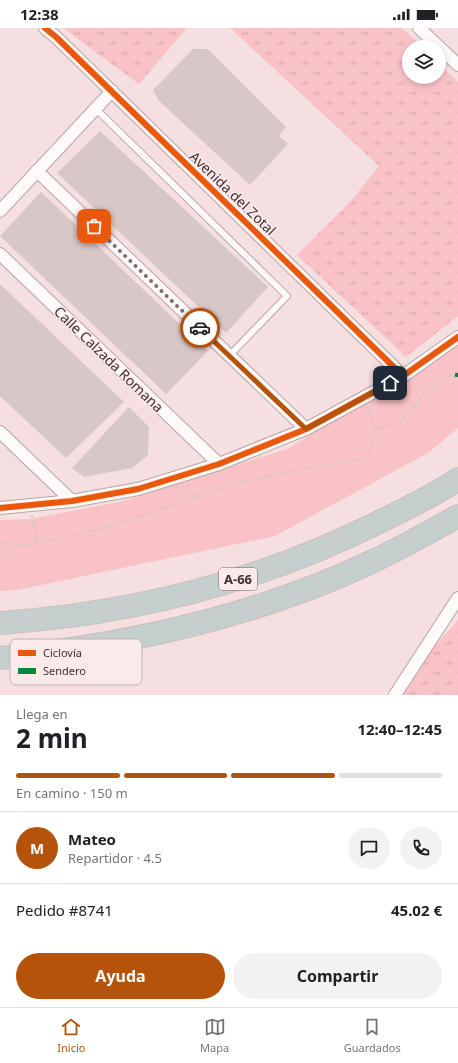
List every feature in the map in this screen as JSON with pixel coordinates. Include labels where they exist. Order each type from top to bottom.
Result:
[{"type":"highway","name":"A-66","points":[[0,623],[86,614],[173,598],[224,584],[300,557],[352,536],[401,512],[458,479]]},
{"type":"highway","name":"A-66","points":[[132,639],[227,617],[302,591],[368,564],[458,516]]},
{"type":"highway","name":"A-66","points":[[0,658],[10,657]]},
{"type":"street","name":"Avenida del Zotal","points":[[45,28],[112,91],[403,376]]},
{"type":"street","points":[[419,28],[432,40]]},
{"type":"street","points":[[446,54],[458,66]]},
{"type":"street","points":[[0,211],[112,91]]},
{"type":"street","points":[[37,171],[306,429]]},
{"type":"street","name":"Calle Calzada Romana","points":[[0,254],[219,464]]},
{"type":"street","points":[[0,508],[72,501],[138,489],[219,464],[306,429],[364,398],[403,376],[458,336]]},
{"type":"street","points":[[0,432],[72,501]]},
{"type":"street","points":[[395,695],[458,598]]},
{"type":"lane","points":[[96,109],[287,296],[229,356]]},
{"type":"path","points":[[375,429],[398,424],[442,375],[458,377]]},
{"type":"path","points":[[0,543],[28,545],[112,526],[235,483],[368,457],[375,429],[364,398]]},
{"type":"path","points":[[29,505],[38,543]]},
{"type":"green space","points":[[63,28],[187,28],[139,84]]},
{"type":"green space","points":[[230,28],[402,28],[415,40],[402,40],[402,84],[446,84],[446,71],[458,82],[458,316],[406,357],[297,255],[350,202],[379,166]]},
{"type":"green space","points":[[458,346],[458,428],[428,453],[275,536],[17,590],[0,591],[0,520],[31,519],[123,501],[287,449]]},
{"type":"green space","points":[[458,620],[458,695],[391,695]]},
{"type":"building","points":[[193,49],[208,49],[286,127],[279,136],[288,144],[250,185],[159,101],[153,90]]},
{"type":"building","points":[[100,131],[268,287],[226,333],[57,173]]},
{"type":"building","points":[[41,192],[208,351],[166,394],[0,236]]},
{"type":"building","points":[[0,284],[124,402],[66,458],[0,396]]},
{"type":"building","points":[[129,407],[149,427],[148,455],[132,468],[84,477],[72,468]]},
{"type":"marked path","points":[[457,377],[458,373]]},
{"type":"cycle path","points":[[45,28],[56,37],[403,376]]},
{"type":"cycle path","points":[[0,508],[72,501],[138,489],[219,464],[306,429],[403,376],[458,337]]},
{"type":"way so far","points":[[94,226],[200,328]]},
{"type":"route","points":[[200,328],[306,429],[390,383]]}]
